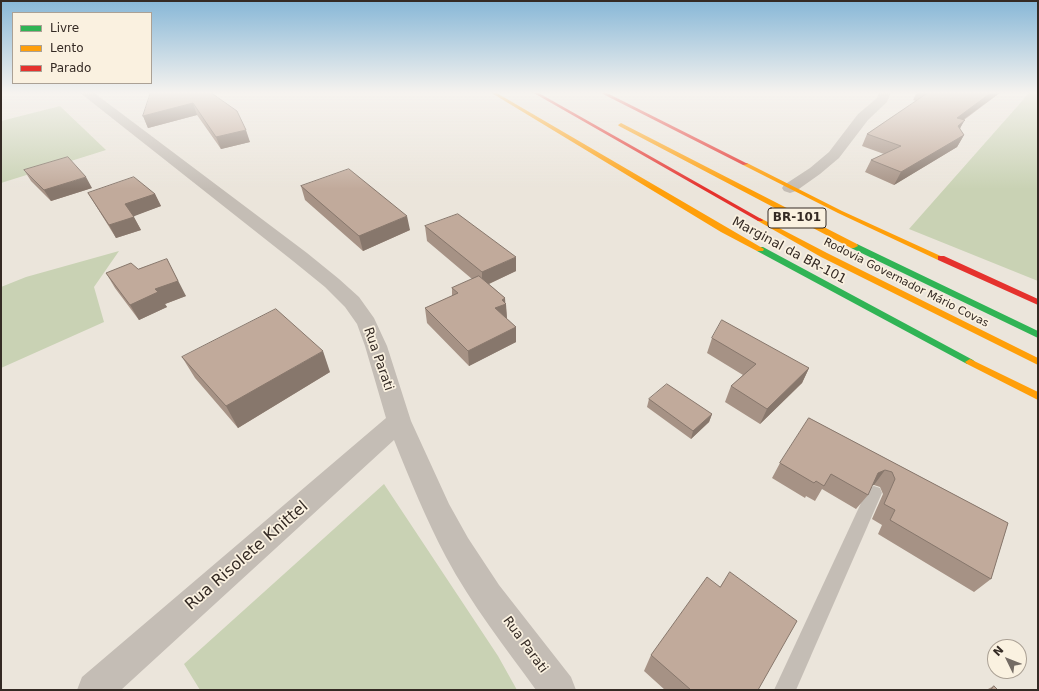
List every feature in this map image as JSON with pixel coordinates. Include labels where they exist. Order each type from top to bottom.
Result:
[{"type":"main road","name":"Marginal da BR-101","points":[[546,124],[724,230],[930,341],[1038,396]]},
{"type":"main road","name":"Rodovia Governador Mário Covas","points":[[590,124],[824,255],[1038,362]]},
{"type":"main road","name":"Rodovia Governador Mário Covas","points":[[619,124],[808,223],[1038,335]]},
{"type":"main road","points":[[664,124],[790,188],[915,247],[1038,302]]},
{"type":"street","name":"Rua Parati","points":[[127,124],[300,257],[332,283],[352,302],[367,323],[376,346],[399,421],[438,512],[457,548],[488,596],[558,690]]},
{"type":"street","points":[[790,188],[815,171],[834,155],[857,124]]},
{"type":"street","name":"Rua Risolete Knittel","points":[[95,690],[399,421]]},
{"type":"lane","points":[[785,690],[874,493]]},
{"type":"green space","points":[[1,124],[79,124],[106,150],[1,183]]},
{"type":"green space","points":[[1002,124],[1038,124],[1038,281],[909,229]]},
{"type":"green space","points":[[119,251],[94,287],[104,322],[1,368],[1,287],[26,277]]},
{"type":"green space","points":[[384,484],[498,656],[517,690],[200,690],[184,664]]},
{"type":"building","points":[[207,124],[243,124],[246,130],[216,137]]},
{"type":"building","points":[[881,124],[960,124],[958,126],[964,135],[901,172],[871,160],[901,146],[867,134]]},
{"type":"building","points":[[68,157],[86,177],[44,190],[24,170]]},
{"type":"building","points":[[349,169],[407,216],[359,236],[301,186]]},
{"type":"building","points":[[134,177],[155,194],[125,204],[134,217],[109,225],[88,193]]},
{"type":"building","points":[[458,214],[516,257],[482,272],[425,226]]},
{"type":"building","points":[[167,259],[178,281],[155,289],[158,292],[130,305],[106,273],[131,263],[138,269]]},
{"type":"building","points":[[479,276],[505,298],[502,300],[506,304],[495,308],[516,327],[468,351],[425,308],[458,293],[452,288]]},
{"type":"building","points":[[276,309],[323,351],[226,406],[182,357]]},
{"type":"building","points":[[722,320],[809,368],[767,409],[731,386],[756,364],[712,338]]},
{"type":"building","points":[[667,384],[712,414],[693,431],[649,399]]},
{"type":"building","points":[[809,418],[1008,523],[991,579],[890,520],[895,510],[884,504],[895,479],[892,472],[885,470],[878,473],[868,495],[831,474],[824,486],[816,481],[814,483],[780,463]]},
{"type":"building","points":[[730,572],[797,621],[758,690],[691,690],[651,655],[707,577],[720,587]]},
{"type":"building","points":[[994,686],[998,690],[991,690]]},
{"type":"traffic: fast","points":[[854,246],[1038,335]]},
{"type":"traffic: fast","points":[[760,249],[970,362]]},
{"type":"traffic: slow","points":[[546,124],[724,230],[760,249]]},
{"type":"traffic: slow","points":[[621,125],[854,246]]},
{"type":"traffic: slow","points":[[745,164],[840,212],[941,258]]},
{"type":"traffic: slow","points":[[760,220],[824,255],[1038,362]]},
{"type":"traffic: slow","points":[[970,362],[1038,396]]},
{"type":"traffic: jam","points":[[591,124],[760,220]]},
{"type":"traffic: jam","points":[[665,124],[745,164]]},
{"type":"traffic: jam","points":[[941,258],[1038,302]]}]
